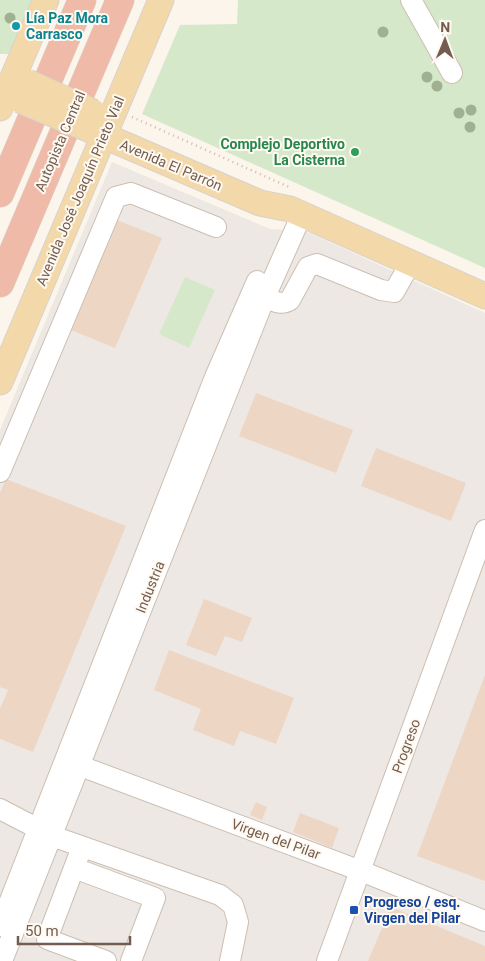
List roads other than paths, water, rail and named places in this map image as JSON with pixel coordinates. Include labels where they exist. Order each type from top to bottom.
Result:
[{"type":"highway","points":[[0,193],[82,0]]},
{"type":"highway","name":"Autopista Central","points":[[0,283],[120,0]]},
{"type":"main road","points":[[10,89],[46,0]]},
{"type":"main road","name":"Avenida José Joaquín Prieto Vial","points":[[0,382],[98,124],[161,0]]},
{"type":"main road","name":"Avenida El Parrón","points":[[10,89],[98,124],[260,203],[296,211],[485,296]]},
{"type":"street","points":[[411,0],[452,73]]},
{"type":"street","points":[[0,472],[116,197],[131,193],[216,227]]},
{"type":"street","name":"Industria","points":[[72,763],[265,297],[296,211]]},
{"type":"street","name":"Industria","points":[[2,961],[45,833],[215,377],[296,211]]},
{"type":"street","points":[[265,297],[285,303],[290,300],[308,267],[317,264],[381,290],[394,292],[411,262]]},
{"type":"street","name":"Progreso","points":[[327,961],[485,530]]},
{"type":"street","name":"Virgen del Pilar","points":[[72,763],[361,871],[485,921]]},
{"type":"street","points":[[0,809],[45,833],[220,895],[233,906],[238,922],[230,961]]},
{"type":"street","name":"Industria","points":[[0,926],[45,833]]},
{"type":"street","points":[[82,847],[47,938],[106,961]]},
{"type":"street","points":[[74,868],[155,898],[131,961]]},
{"type":"place","name":"Lía Paz Mora Carrasco","points":[[16,26]]},
{"type":"place","name":"Complejo Deportivo La Cisterna","points":[[355,152]]},
{"type":"place","name":"Progreso / esq. Virgen del Pilar","points":[[354,910]]}]
